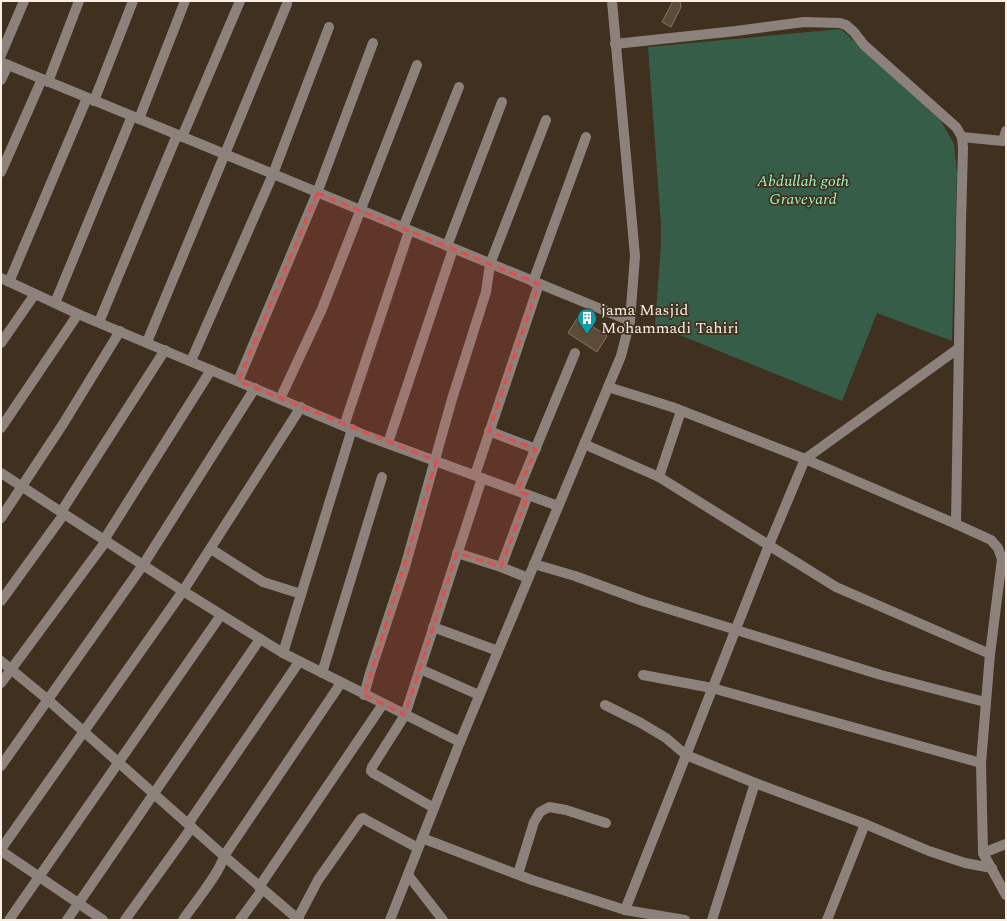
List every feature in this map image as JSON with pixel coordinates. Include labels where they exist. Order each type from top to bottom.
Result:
[{"type":"street","points":[[1,55],[24,1]]},
{"type":"street","points":[[1,172],[45,80],[79,1]]},
{"type":"street","points":[[133,1],[90,99],[5,280],[78,314],[348,428],[558,506]]},
{"type":"street","points":[[55,303],[185,1]]},
{"type":"street","points":[[99,322],[240,1]]},
{"type":"street","points":[[390,920],[479,695],[621,356],[630,321],[635,256],[612,1]]},
{"type":"street","points":[[147,342],[287,4]]},
{"type":"street","points":[[615,44],[804,22],[840,22],[854,32],[864,45],[956,127],[962,137],[963,148],[956,524]]},
{"type":"street","points":[[191,361],[273,174],[329,27]]},
{"type":"street","points":[[238,381],[317,193],[373,43]]},
{"type":"street","points":[[1,80],[5,64],[630,321]]},
{"type":"street","points":[[280,399],[322,309],[417,65]]},
{"type":"street","points":[[283,653],[406,229],[459,87]]},
{"type":"street","points":[[388,443],[450,247],[502,102]]},
{"type":"street","points":[[364,695],[405,567],[436,461],[452,399],[486,292],[490,264],[546,120]]},
{"type":"street","points":[[962,137],[1003,141],[1006,131]]},
{"type":"street","points":[[434,808],[371,771],[372,767],[405,715],[457,553],[489,432],[536,283],[586,137]]},
{"type":"street","points":[[1,343],[35,294]]},
{"type":"street","points":[[1,428],[78,314]]},
{"type":"street","points":[[1,518],[63,424],[120,331]]},
{"type":"street","points":[[625,910],[769,545],[805,460],[959,348]]},
{"type":"street","points":[[1,601],[63,513],[165,350]]},
{"type":"street","points":[[501,567],[536,449],[575,353]]},
{"type":"street","points":[[1,683],[105,540],[211,370]]},
{"type":"street","points":[[608,387],[681,411],[805,460],[956,524],[991,540],[998,548],[1002,559],[985,702],[981,763],[983,853],[1006,895]]},
{"type":"street","points":[[1,766],[143,565],[255,388]]},
{"type":"street","points":[[103,920],[39,878],[1,850],[183,591],[301,408]]},
{"type":"street","points":[[659,477],[681,411]]},
{"type":"street","points":[[489,432],[536,449]]},
{"type":"street","points":[[584,444],[659,477],[836,587],[990,654]]},
{"type":"street","points":[[1,473],[183,591],[283,653],[460,742]]},
{"type":"street","points":[[322,673],[382,477]]},
{"type":"street","points":[[211,549],[263,582],[301,594]]},
{"type":"street","points":[[457,553],[501,567],[528,578]]},
{"type":"street","points":[[534,564],[575,576],[643,601],[881,675],[985,702]]},
{"type":"street","points":[[9,920],[221,615]]},
{"type":"street","points":[[433,627],[498,651]]},
{"type":"street","points":[[67,920],[260,639]]},
{"type":"street","points":[[1,661],[10,670],[47,699],[298,920],[318,880],[360,819],[362,818],[418,848]]},
{"type":"street","points":[[125,920],[190,826],[299,662]]},
{"type":"street","points":[[420,669],[479,695]]},
{"type":"street","points":[[643,675],[712,688],[981,763]]},
{"type":"street","points":[[183,920],[216,872],[224,856],[341,683]]},
{"type":"street","points":[[240,920],[383,704]]},
{"type":"street","points":[[605,705],[641,723],[666,738],[686,755],[754,783],[865,824],[929,851],[965,863],[992,868]]},
{"type":"street","points":[[712,920],[754,783]]},
{"type":"street","points":[[518,874],[534,822],[540,812],[549,807],[566,810],[606,823]]},
{"type":"street","points":[[827,920],[865,824]]},
{"type":"street","points":[[422,838],[518,874],[625,910],[685,920]]},
{"type":"street","points":[[983,853],[1006,844]]},
{"type":"street","points":[[408,874],[444,920]]},
{"type":"highlighted area","points":[[317,193],[539,284],[489,431],[536,449],[518,491],[528,495],[501,567],[457,553],[405,715],[364,695],[436,461],[238,381]]},
{"type":"green space","name":"Abdullah goth Graveyard","points":[[841,29],[940,119],[954,144],[957,173],[952,341],[877,313],[842,401],[655,325],[661,225],[648,47]]},
{"type":"building","points":[[673,1],[680,1],[681,7],[671,27],[662,22]]},
{"type":"building","name":"jama Masjid Mohammadi Tahiri","points":[[578,317],[607,336],[597,352],[568,333]]},
{"type":"place","name":"jama Masjid Mohammadi Tahiri","points":[[587,335]]}]
